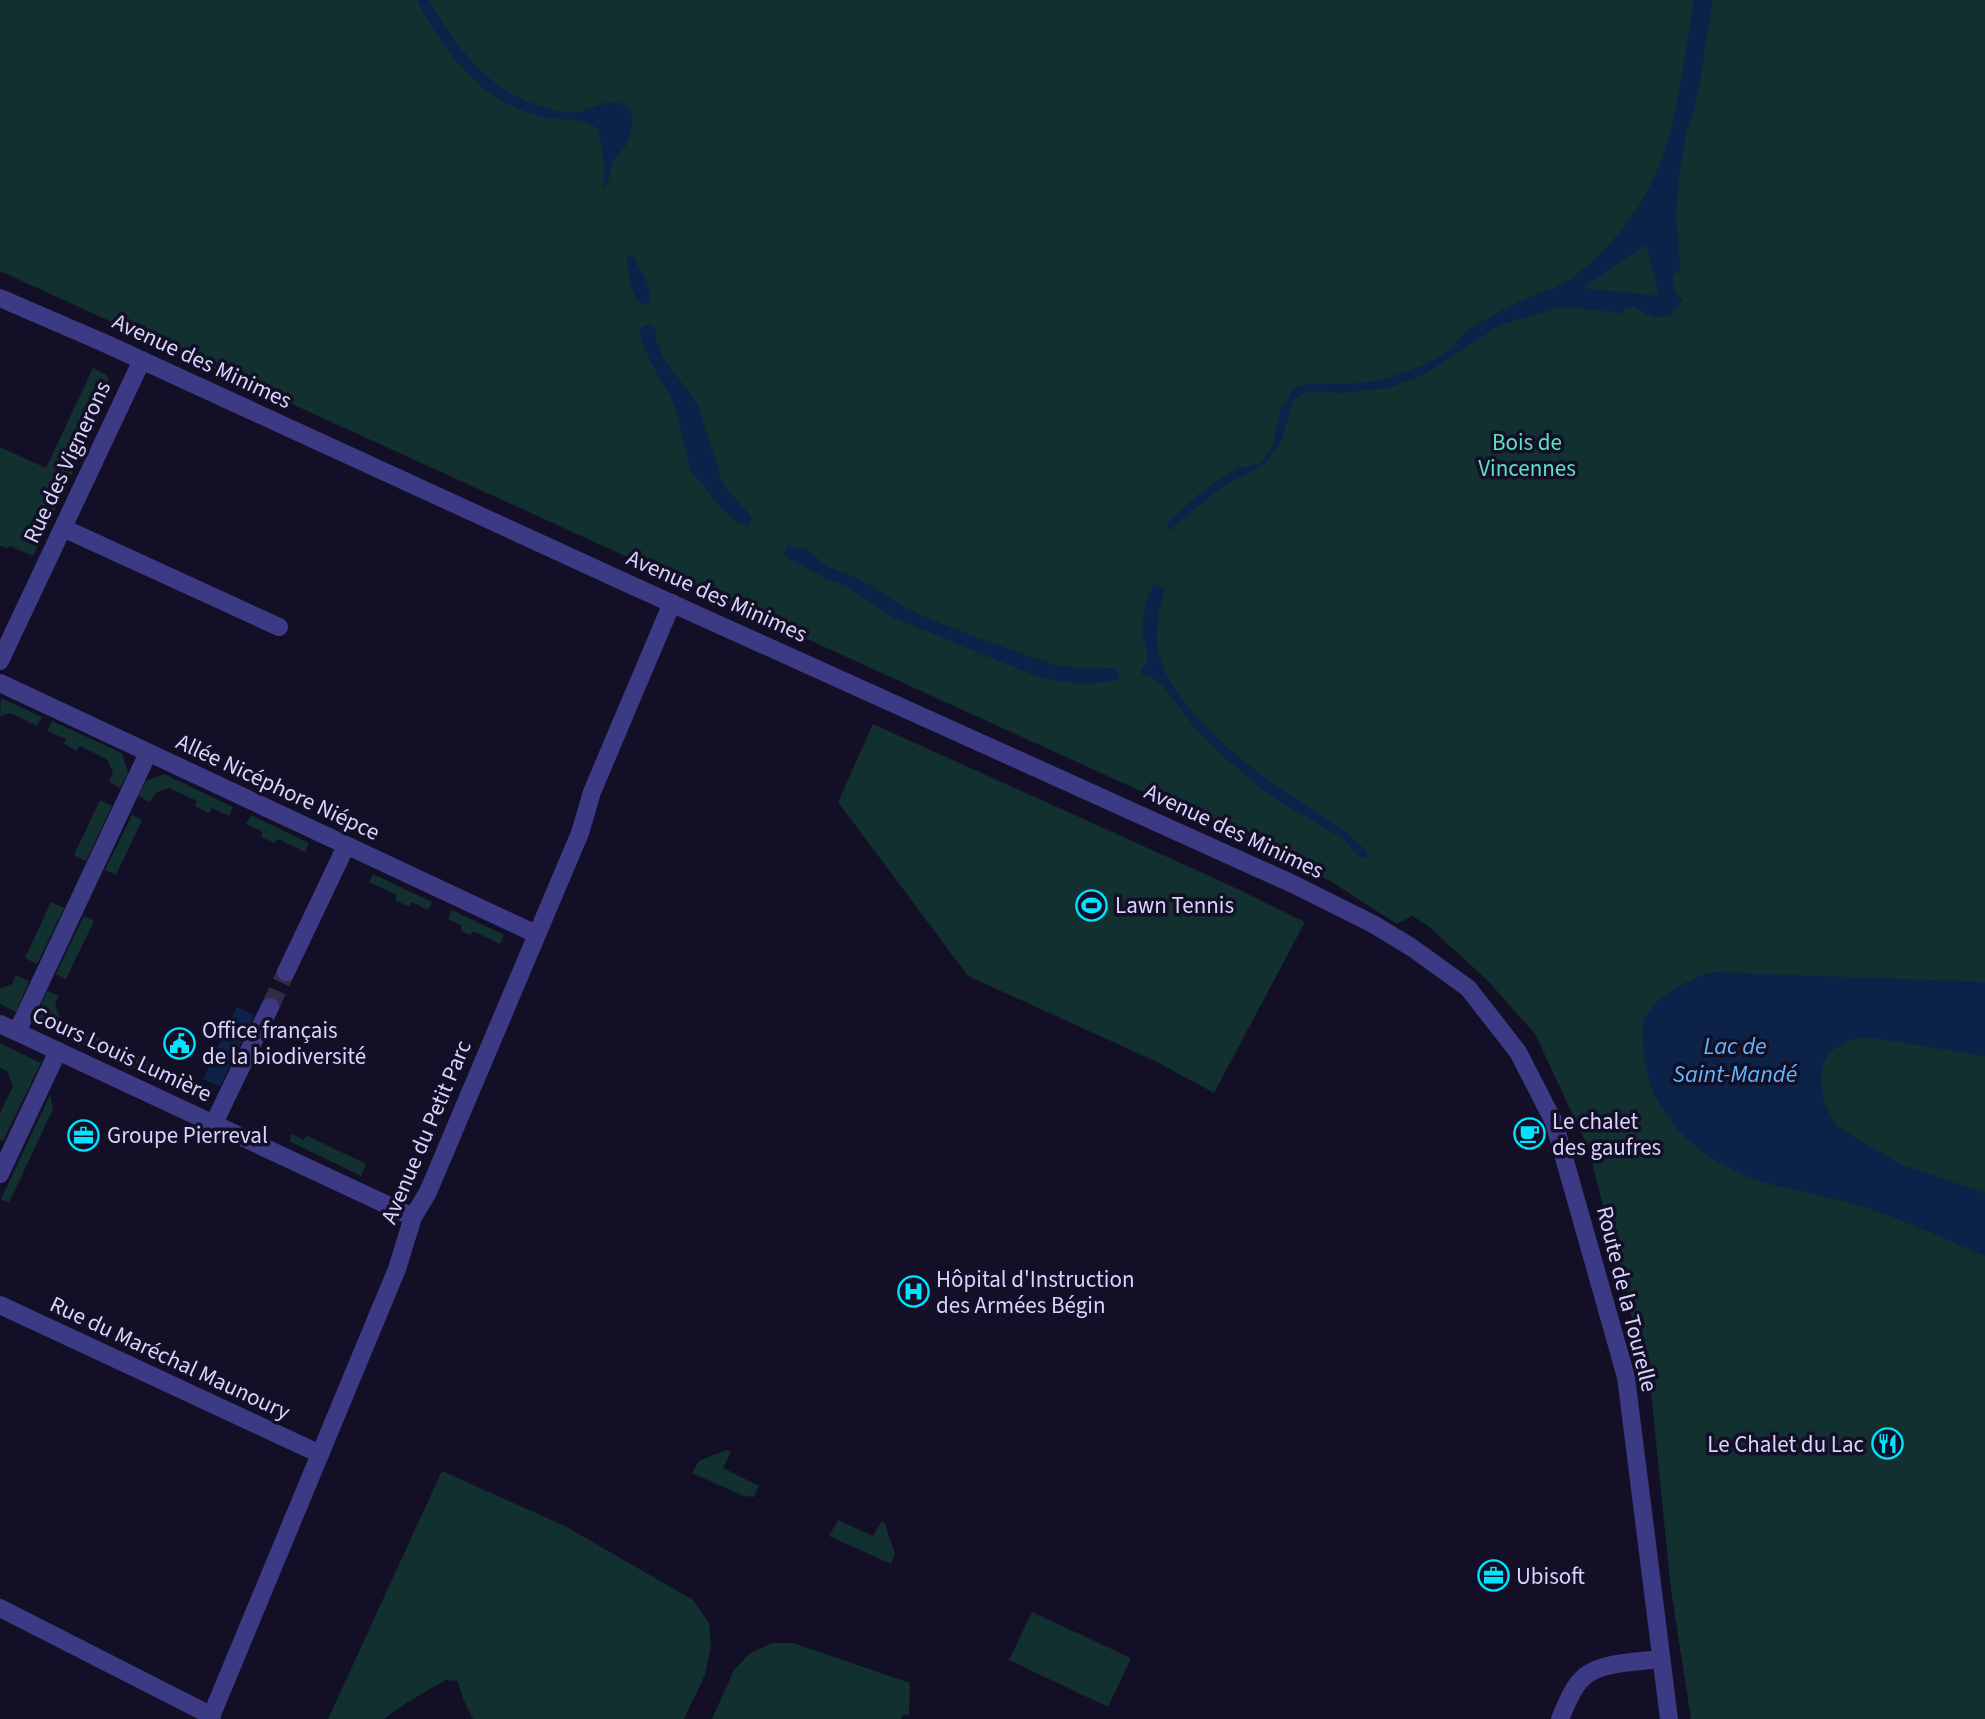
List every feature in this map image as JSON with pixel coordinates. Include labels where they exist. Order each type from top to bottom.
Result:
[{"type":"street","name":"Avenue des Minimes","points":[[0,298],[142,360],[1293,884],[1373,924],[1411,947]]},
{"type":"street","name":"Rue des Vignerons","points":[[0,661],[142,360]]},
{"type":"street","points":[[63,528],[279,627]]},
{"type":"street","name":"Avenue du Petit Parc","points":[[211,1717],[397,1269],[412,1217],[428,1192],[580,833],[592,792],[672,603]]},
{"type":"street","name":"Allée Nicéphore Niépce","points":[[0,683],[536,934]]},
{"type":"street","points":[[17,1032],[148,753]]},
{"type":"street","points":[[286,972],[346,846]]},
{"type":"street","name":"Route de la Tourelle","points":[[1411,947],[1468,988],[1483,1004],[1518,1052],[1554,1122],[1626,1377],[1669,1719]]},
{"type":"street","points":[[214,1123],[270,1007]]},
{"type":"street","name":"Cours Louis Lumière","points":[[0,1024],[412,1217]]},
{"type":"street","points":[[0,1174],[58,1051]]},
{"type":"street","name":"Rue du Maréchal Maunoury","points":[[0,1305],[320,1454]]},
{"type":"street","points":[[0,1608],[211,1717]]},
{"type":"street","points":[[1560,1719],[1575,1688],[1590,1672],[1600,1668],[1660,1659]]},
{"type":"green space","name":"Bois de Vincennes","points":[[0,0],[1985,0],[1985,1719],[1691,1719],[1671,1590],[1651,1392],[1588,1147],[1535,1034],[1489,982],[1427,925],[1412,916],[1397,924],[1330,881],[1248,840],[0,271]]},
{"type":"green space","points":[[93,368],[107,375],[112,389],[33,556],[10,546],[0,546],[0,447],[46,468]]},
{"type":"green space","points":[[1,698],[42,717],[37,726],[10,713],[0,716]]},
{"type":"green space","points":[[52,721],[122,753],[128,773],[120,788],[109,782],[113,773],[107,759],[80,746],[77,751],[64,744],[66,739],[47,731]]},
{"type":"green space","name":"Lawn Tennis","points":[[873,724],[1225,883],[1305,922],[1214,1093],[1157,1062],[968,976],[838,802]]},
{"type":"green space","points":[[164,774],[233,807],[229,816],[212,808],[209,813],[195,806],[197,801],[169,788],[155,793],[150,802],[138,796],[146,781]]},
{"type":"green space","points":[[100,800],[112,806],[86,861],[74,855]]},
{"type":"green space","points":[[132,815],[142,820],[116,875],[105,870]]},
{"type":"green space","points":[[251,815],[309,843],[305,852],[278,839],[275,843],[261,837],[263,832],[246,824]]},
{"type":"green space","points":[[373,874],[432,902],[428,910],[412,902],[409,907],[395,900],[397,895],[369,882]]},
{"type":"green space","points":[[51,902],[64,908],[37,964],[25,958]]},
{"type":"green space","points":[[452,910],[504,935],[500,944],[473,931],[470,935],[461,931],[462,926],[448,919]]},
{"type":"green space","points":[[84,916],[94,921],[66,979],[56,974]]},
{"type":"green space","points":[[16,975],[29,981],[16,1012],[0,1004],[0,989],[12,984]]},
{"type":"green space","points":[[47,991],[59,996],[55,1005],[61,1020],[149,1061],[147,1066],[161,1073],[158,1080],[33,1021]]},
{"type":"green space","points":[[0,1043],[41,1063],[3,1141],[0,1140],[0,1113],[13,1086],[7,1071],[0,1068]]},
{"type":"green space","points":[[50,1095],[53,1109],[9,1203],[1,1199]]},
{"type":"green space","points":[[292,1134],[304,1140],[306,1135],[366,1164],[361,1176],[289,1141]]},
{"type":"green space","points":[[726,1450],[731,1452],[723,1468],[759,1486],[754,1497],[744,1496],[692,1473],[699,1461]]},
{"type":"green space","points":[[442,1471],[565,1526],[693,1600],[709,1623],[711,1646],[705,1675],[684,1719],[473,1719],[458,1681],[446,1680],[384,1719],[328,1719]]},
{"type":"green space","points":[[838,1520],[873,1536],[882,1521],[895,1554],[891,1564],[829,1536]]},
{"type":"green space","points":[[1032,1612],[1131,1658],[1108,1707],[1009,1660]]},
{"type":"green space","points":[[772,1643],[793,1643],[910,1683],[909,1716],[904,1714],[901,1719],[712,1719],[734,1670],[750,1653]]},
{"type":"water","points":[[417,0],[429,0],[462,50],[475,65],[505,90],[546,108],[564,112],[584,111],[613,102],[628,109],[632,119],[629,138],[615,158],[603,189],[605,169],[598,129],[578,120],[542,117],[501,100],[467,73],[439,39]]},
{"type":"water","points":[[1694,0],[1713,0],[1697,98],[1685,139],[1679,176],[1676,213],[1680,268],[1673,277],[1675,293],[1683,300],[1671,315],[1654,318],[1634,307],[1625,308],[1624,313],[1561,307],[1500,325],[1440,365],[1389,388],[1339,393],[1313,391],[1303,394],[1293,402],[1280,444],[1264,464],[1220,488],[1170,530],[1167,529],[1168,522],[1210,485],[1236,469],[1263,460],[1272,448],[1281,407],[1286,405],[1289,396],[1299,386],[1313,383],[1369,382],[1420,366],[1450,349],[1471,328],[1483,321],[1571,279],[1609,244],[1634,214],[1652,183],[1665,150],[1681,79]],"holes":[[[1646,245],[1659,296],[1585,288],[1585,287]]]},
{"type":"water","points":[[628,256],[634,257],[650,291],[651,301],[645,305],[637,301],[632,289],[626,259]]},
{"type":"water","points":[[649,324],[655,327],[656,340],[664,358],[698,405],[723,485],[750,515],[752,519],[748,525],[738,523],[718,505],[690,469],[674,404],[649,359],[639,332],[640,328]]},
{"type":"water","points":[[787,546],[806,549],[827,566],[861,580],[906,608],[952,628],[1051,664],[1083,669],[1114,668],[1118,671],[1118,680],[1088,684],[1033,675],[892,617],[847,586],[825,578],[788,558],[784,554]]},
{"type":"water","points":[[1154,584],[1162,586],[1164,590],[1157,624],[1160,658],[1180,696],[1232,752],[1270,782],[1349,835],[1368,853],[1365,858],[1360,858],[1345,840],[1268,794],[1196,729],[1161,684],[1143,675],[1141,670],[1148,656],[1143,622]]},
{"type":"water","name":"Lac de Saint-Mandé","points":[[1713,972],[1985,982],[1985,1056],[1867,1037],[1846,1041],[1830,1052],[1822,1066],[1821,1082],[1825,1105],[1838,1127],[1900,1164],[1985,1193],[1985,1256],[1871,1209],[1757,1180],[1713,1159],[1677,1128],[1663,1110],[1653,1089],[1646,1066],[1643,1025],[1647,1015],[1662,998],[1682,984]]},
{"type":"water","points":[[237,1007],[254,1015],[220,1087],[203,1079]]},
{"type":"tunnel","points":[[270,1007],[286,972]]},
{"type":"place","name":"Lawn Tennis","points":[[1092,905]]},
{"type":"place","name":"Office français de la biodiversité","points":[[179,1043]]},
{"type":"place","name":"Le chalet des gaufres","points":[[1529,1134]]},
{"type":"place","name":"Groupe Pierreval","points":[[84,1135]]},
{"type":"place","name":"Hôpital d'Instruction des Armées Bégin","points":[[913,1292]]},
{"type":"place","name":"Le Chalet du Lac","points":[[1887,1444]]},
{"type":"place","name":"Ubisoft","points":[[1493,1576]]}]
